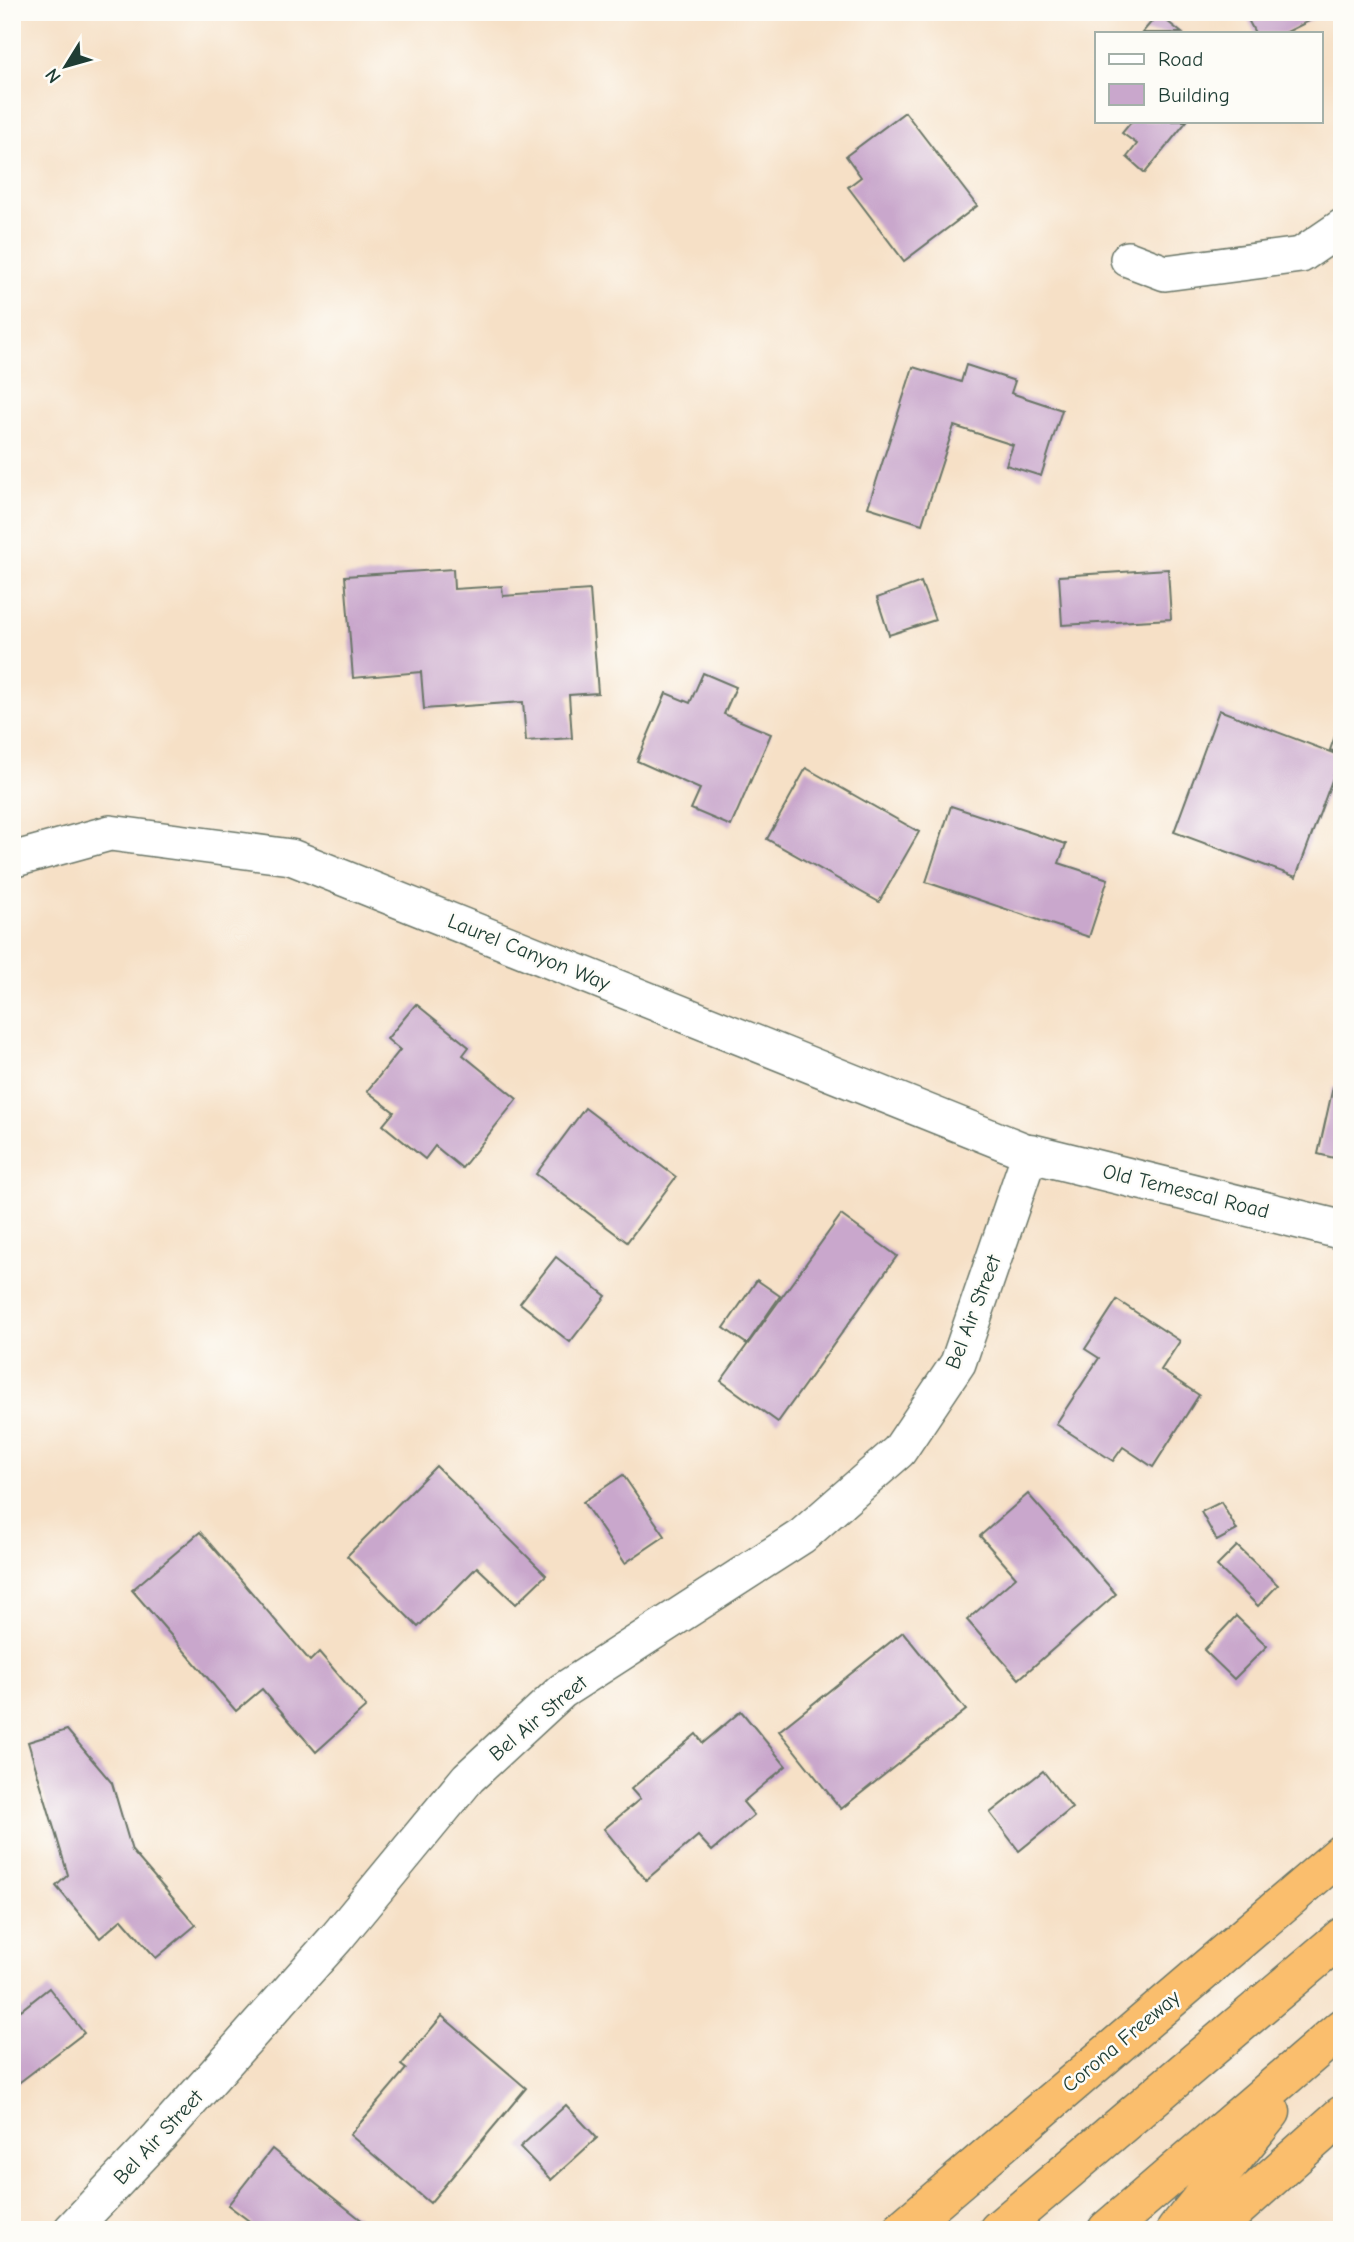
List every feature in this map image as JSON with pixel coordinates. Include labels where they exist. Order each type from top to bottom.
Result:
[{"type":"highway","name":"Corona Freeway","points":[[901,2230],[1342,1853]]},
{"type":"highway","points":[[998,2230],[1342,1937]]},
{"type":"highway","points":[[1107,2230],[1338,2031]]},
{"type":"highway","points":[[1175,2230],[1338,2031]]},
{"type":"highway","points":[[1213,2230],[1342,2115]]},
{"type":"street","points":[[1128,259],[1165,273],[1301,255],[1342,227]]},
{"type":"street","name":"Laurel Canyon Way","points":[[12,860],[110,833],[291,857],[1030,1153]]},
{"type":"street","name":"Old Temescal Road","points":[[1030,1153],[1342,1230]]},
{"type":"street","name":"Bel Air Street","points":[[71,2230],[159,2137],[328,1947],[468,1778],[562,1691],[802,1536],[899,1451],[958,1363],[1030,1153]]},
{"type":"building","points":[[1244,12],[1327,12],[1287,32],[1254,32]]},
{"type":"building","points":[[1158,14],[1181,32],[1143,32]]},
{"type":"building","points":[[905,112],[977,206],[904,261],[848,187],[861,177],[846,156]]},
{"type":"building","points":[[1131,122],[1186,122],[1145,173],[1127,157],[1137,144],[1122,133]]},
{"type":"building","points":[[966,365],[1015,381],[1011,393],[1062,410],[1041,476],[1006,465],[1013,445],[954,426],[922,524],[868,507],[913,367],[961,382]]},
{"type":"building","points":[[453,569],[454,589],[502,586],[503,596],[590,590],[598,693],[569,695],[572,738],[526,741],[523,702],[424,709],[421,672],[353,678],[345,576]]},
{"type":"building","points":[[1168,569],[1171,619],[1062,625],[1059,576]]},
{"type":"building","points":[[921,582],[935,620],[889,635],[877,598]]},
{"type":"building","points":[[703,673],[736,687],[724,714],[771,734],[731,826],[691,809],[700,789],[637,761],[666,693],[690,703]]},
{"type":"building","points":[[1219,710],[1341,756],[1296,877],[1174,832]]},
{"type":"building","points":[[1342,719],[1342,754],[1330,750]]},
{"type":"building","points":[[806,768],[919,832],[879,902],[767,839]]},
{"type":"building","points":[[951,806],[1066,844],[1059,863],[1108,879],[1089,937],[926,882]]},
{"type":"building","points":[[416,1004],[469,1047],[463,1055],[517,1099],[462,1168],[435,1146],[425,1159],[383,1125],[394,1112],[367,1091],[400,1050],[387,1039]]},
{"type":"building","points":[[1333,1087],[1342,1089],[1342,1160],[1318,1154]]},
{"type":"building","points":[[585,1108],[676,1177],[627,1242],[536,1174]]},
{"type":"building","points":[[841,1215],[897,1256],[778,1422],[721,1381]]},
{"type":"building","points":[[556,1257],[606,1296],[570,1342],[520,1303]]},
{"type":"building","points":[[757,1280],[780,1296],[747,1344],[724,1328]]},
{"type":"building","points":[[1117,1300],[1180,1341],[1161,1370],[1199,1395],[1153,1467],[1123,1447],[1113,1461],[1056,1424],[1099,1358],[1085,1349]]},
{"type":"building","points":[[436,1466],[546,1575],[516,1604],[477,1567],[418,1627],[347,1556]]},
{"type":"building","points":[[623,1475],[665,1536],[625,1563],[583,1502]]},
{"type":"building","points":[[1028,1494],[1116,1594],[1019,1679],[967,1620],[1016,1577],[980,1536]]},
{"type":"building","points":[[1221,1502],[1237,1530],[1217,1541],[1201,1512]]},
{"type":"building","points":[[200,1532],[310,1661],[319,1652],[366,1707],[316,1752],[262,1689],[236,1711],[132,1590]]},
{"type":"building","points":[[1237,1546],[1278,1585],[1258,1606],[1217,1566]]},
{"type":"building","points":[[1236,1616],[1267,1646],[1234,1679],[1204,1650]]},
{"type":"building","points":[[903,1632],[966,1710],[841,1809],[779,1731]]},
{"type":"building","points":[[741,1711],[786,1766],[743,1802],[754,1815],[712,1851],[698,1836],[646,1880],[604,1829],[640,1799],[631,1789],[696,1734],[703,1743]]},
{"type":"building","points":[[67,1730],[112,1783],[132,1851],[196,1925],[156,1958],[122,1919],[100,1938],[56,1886],[68,1875],[28,1742]]},
{"type":"building","points":[[1043,1771],[1072,1808],[1019,1851],[990,1813]]},
{"type":"building","points":[[49,1988],[84,2033],[12,2088],[12,1999],[21,2010]]},
{"type":"building","points":[[442,2016],[526,2088],[430,2203],[350,2135],[406,2069],[401,2065]]},
{"type":"building","points":[[566,2105],[597,2138],[551,2180],[520,2147]]},
{"type":"building","points":[[272,2149],[374,2230],[248,2230],[253,2224],[228,2205]]}]
